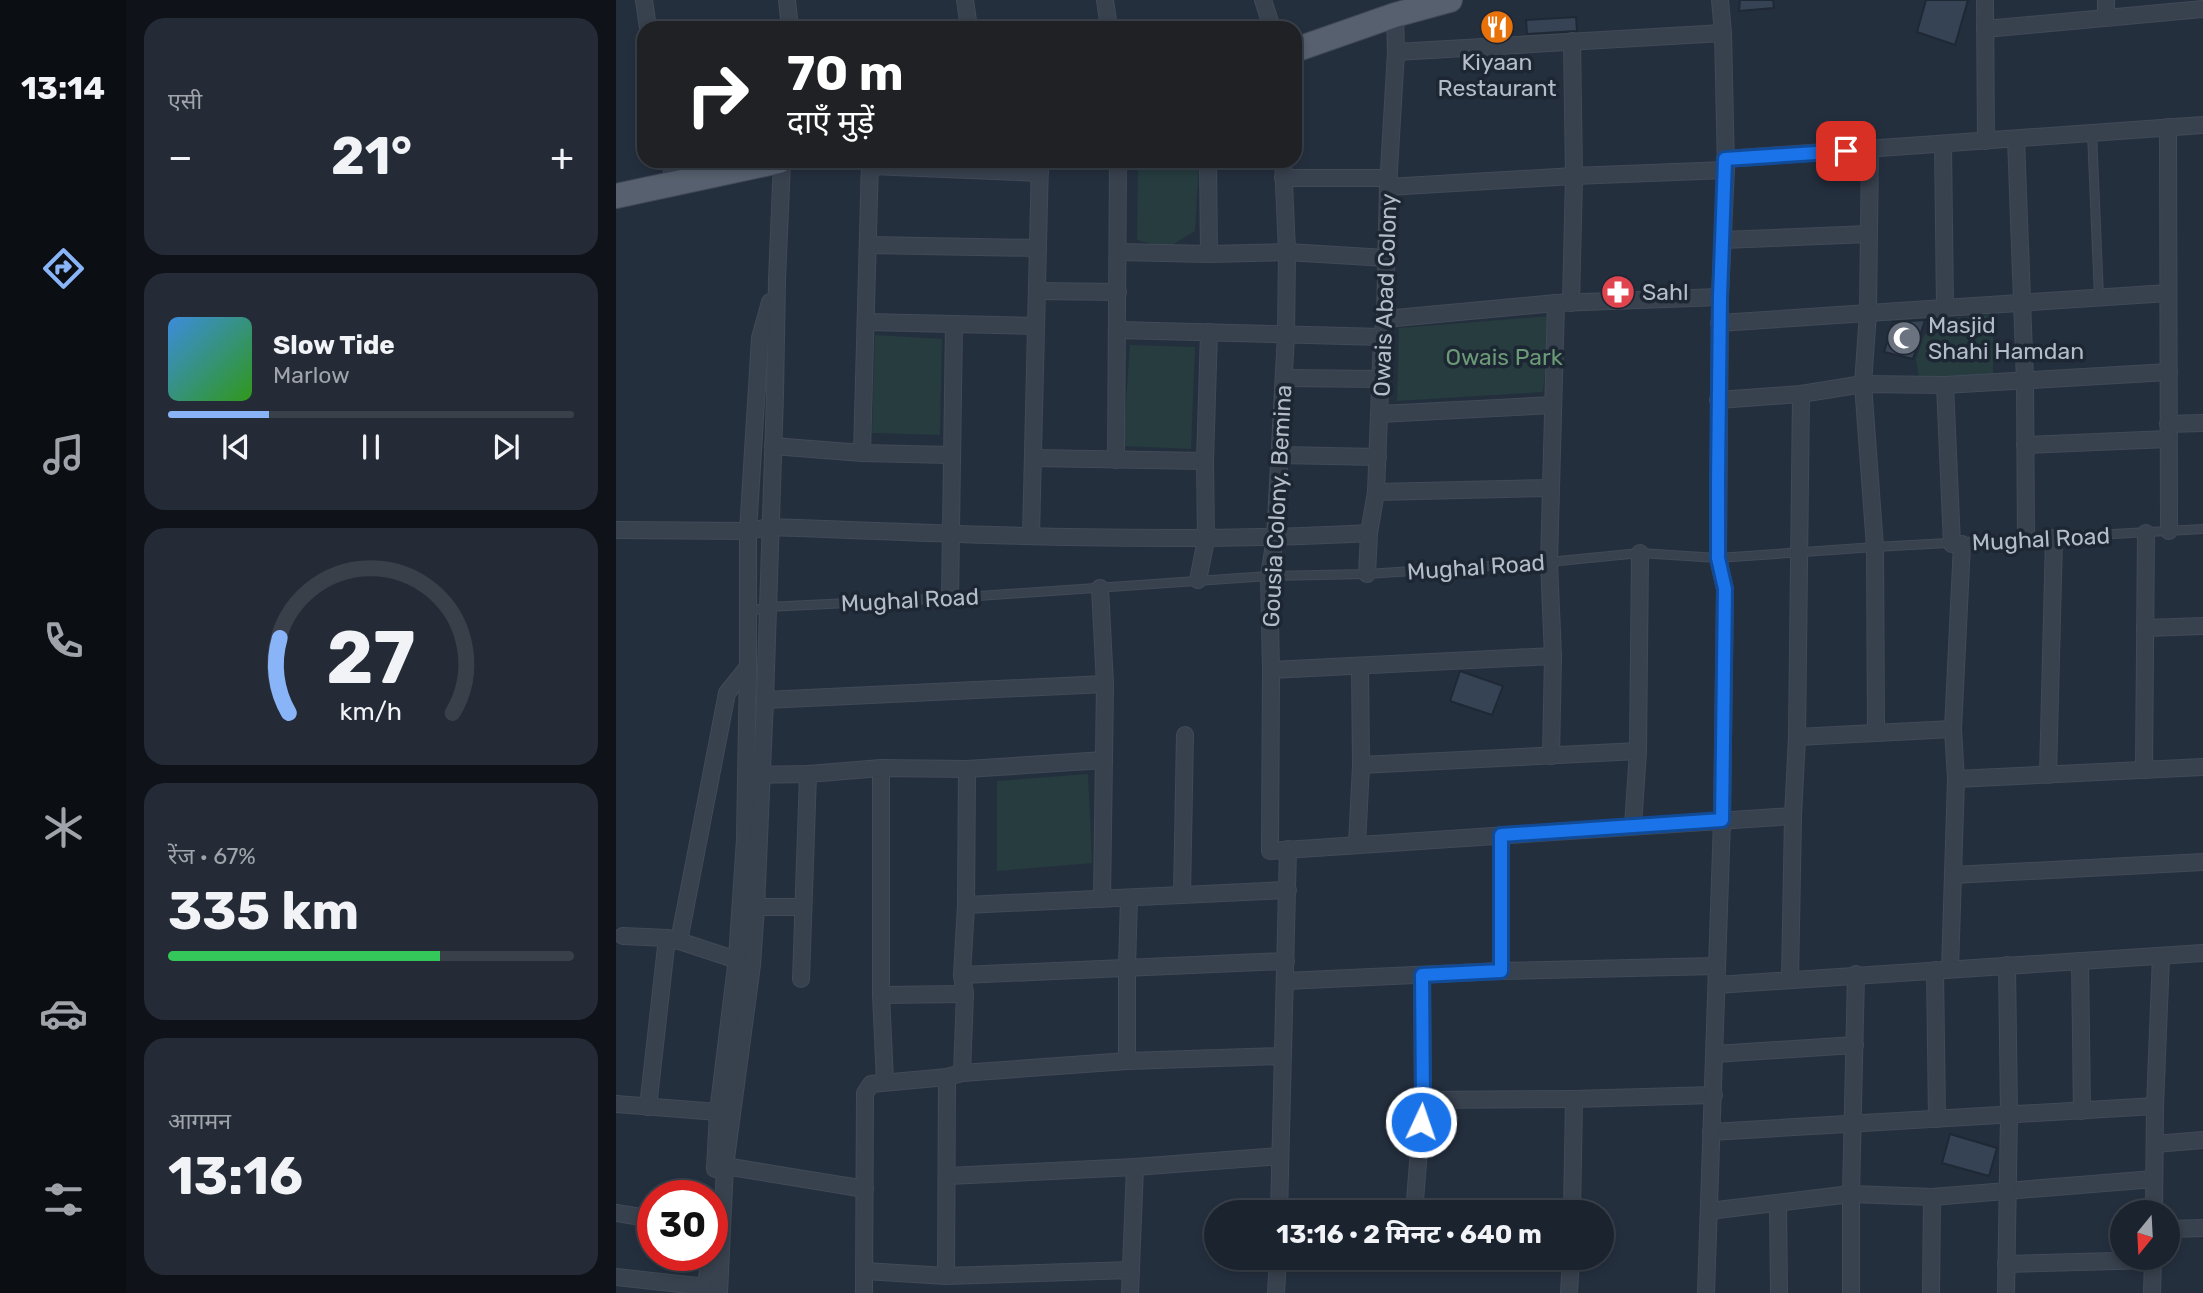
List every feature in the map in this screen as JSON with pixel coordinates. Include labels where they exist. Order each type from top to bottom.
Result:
[{"type":"main road","points":[[1302,48],[1395,15],[1450,0]]},
{"type":"main road","points":[[616,197],[672,173],[717,168]]},
{"type":"street","points":[[628,0],[645,1],[647,21]]},
{"type":"street","points":[[787,0],[789,21]]},
{"type":"street","points":[[965,0],[968,21]]},
{"type":"street","points":[[1105,0],[1108,21]]},
{"type":"street","points":[[1263,0],[1270,21]]},
{"type":"street","points":[[1706,1293],[1722,820],[1725,589],[1718,558],[1719,323],[1726,165],[1720,0]]},
{"type":"street","points":[[1984,0],[1986,141]]},
{"type":"street","points":[[2106,0],[2106,18]]},
{"type":"street","points":[[1985,29],[2203,9]]},
{"type":"street","name":"Owais Abad Colony","points":[[1367,574],[1369,533],[1376,492],[1385,319],[1396,52],[1395,15]]},
{"type":"street","points":[[1396,52],[1723,33]]},
{"type":"street","points":[[1551,755],[1553,656],[1549,562],[1550,488],[1553,405],[1574,176],[1572,41]]},
{"type":"street","points":[[1283,178],[1389,183],[1574,176],[1726,165],[1870,149],[2203,125]]},
{"type":"street","points":[[2168,127],[2169,531]]},
{"type":"street","points":[[2016,139],[2025,381],[2026,540]]},
{"type":"street","points":[[1943,144],[1945,308]]},
{"type":"street","points":[[1870,149],[1868,313],[1863,384],[1875,547],[1876,733]]},
{"type":"street","points":[[711,1291],[744,962],[745,838],[765,699],[781,168]]},
{"type":"street","points":[[862,453],[870,168]]},
{"type":"street","points":[[1031,536],[1040,168]]},
{"type":"street","points":[[1116,460],[1118,168]]},
{"type":"street","points":[[1208,168],[1209,254]]},
{"type":"street","name":"Gousia Colony, Bemina","points":[[1283,168],[1287,252],[1286,335],[1275,538],[1269,576],[1270,850],[1288,849]]},
{"type":"street","points":[[1722,240],[1869,234]]},
{"type":"street","points":[[868,245],[1038,248]]},
{"type":"street","points":[[1119,252],[1287,252],[1386,258]]},
{"type":"street","points":[[714,1180],[718,1112],[756,907],[754,775],[748,667],[748,531],[760,338],[777,280]]},
{"type":"street","points":[[1037,291],[1118,292]]},
{"type":"street","points":[[1719,323],[2168,293]]},
{"type":"street","points":[[1385,319],[1564,303],[1720,297]]},
{"type":"street","points":[[866,322],[1036,326]]},
{"type":"street","points":[[950,598],[954,324]]},
{"type":"street","points":[[1118,330],[1382,337]]},
{"type":"street","points":[[1198,580],[1206,540],[1205,461],[1209,332]]},
{"type":"street","points":[[1718,400],[1801,394],[1863,384],[1945,386],[2169,372]]},
{"type":"street","points":[[1284,378],[1381,379]]},
{"type":"street","points":[[1937,1119],[1943,969],[1953,875],[1956,779],[1954,729],[1957,544],[1945,386]]},
{"type":"street","points":[[1790,979],[1797,737],[1801,394]]},
{"type":"street","points":[[1380,414],[1553,405]]},
{"type":"street","points":[[2025,445],[2168,432],[2203,423]]},
{"type":"street","points":[[773,446],[862,453],[951,455]]},
{"type":"street","points":[[1280,455],[1378,457]]},
{"type":"street","points":[[1033,458],[1205,461]]},
{"type":"street","points":[[1376,492],[1550,488]]},
{"type":"street","points":[[616,530],[748,531],[771,527],[1206,540],[1369,533]]},
{"type":"street","points":[[2144,770],[2146,533]]},
{"type":"street","points":[[2048,775],[2054,538]]},
{"type":"street","points":[[1633,826],[1638,751],[1640,553]]},
{"type":"street","points":[[1100,588],[1105,684],[1102,899]]},
{"type":"street","points":[[2145,628],[2203,626]]},
{"type":"street","points":[[1271,670],[1553,656]]},
{"type":"street","points":[[1357,845],[1361,765],[1360,666]]},
{"type":"street","points":[[648,1107],[673,939],[727,693],[748,667]]},
{"type":"street","points":[[765,699],[1105,684]]},
{"type":"street","points":[[1797,737],[1954,729]]},
{"type":"street","points":[[1182,895],[1185,735]]},
{"type":"street","points":[[1361,765],[1638,751]]},
{"type":"street","points":[[754,775],[881,768],[967,769],[1104,760]]},
{"type":"street","points":[[1956,779],[2203,767]]},
{"type":"street","points":[[881,768],[881,995],[885,1081]]},
{"type":"street","points":[[946,1276],[954,1075],[965,993],[962,975],[966,905],[967,769]]},
{"type":"street","points":[[801,979],[808,774]]},
{"type":"street","points":[[1279,1200],[1288,849],[1793,816]]},
{"type":"street","points":[[1501,835],[1501,971]]},
{"type":"street","points":[[1953,875],[2203,862]]},
{"type":"street","points":[[966,905],[1288,890]]},
{"type":"street","points":[[1127,1060],[1129,898]]},
{"type":"street","points":[[756,907],[802,907]]},
{"type":"street","points":[[623,936],[673,939],[744,962]]},
{"type":"street","points":[[1717,985],[2203,953]]},
{"type":"street","points":[[2154,1200],[2161,956]]},
{"type":"street","points":[[962,975],[1286,961]]},
{"type":"street","points":[[2080,961],[2082,1111]]},
{"type":"street","points":[[2006,1293],[2009,1115],[2007,965]]},
{"type":"street","points":[[1285,981],[1501,971],[1716,967]]},
{"type":"street","points":[[1851,1293],[1856,974]]},
{"type":"street","points":[[1415,1200],[1423,1100],[1422,975]]},
{"type":"street","points":[[881,995],[965,993]]},
{"type":"street","points":[[1715,1054],[1855,1045]]},
{"type":"street","points":[[864,1293],[865,1093],[872,1084],[1127,1060],[1282,1056]]},
{"type":"street","points":[[1423,1100],[1714,1095]]},
{"type":"street","points":[[1572,1200],[1574,1099]]},
{"type":"street","points":[[616,1104],[718,1112]]},
{"type":"street","points":[[1711,1132],[2155,1106]]},
{"type":"street","points":[[2155,1143],[2203,1140]]},
{"type":"street","points":[[948,1176],[1135,1167],[1280,1156]]},
{"type":"street","points":[[725,1166],[865,1189]]},
{"type":"street","points":[[1130,1293],[1135,1167]]},
{"type":"street","points":[[1709,1211],[1851,1194],[1931,1197],[2154,1179]]},
{"type":"street","points":[[1931,1197],[1931,1293]]},
{"type":"street","points":[[1778,1203],[1779,1293]]},
{"type":"street","points":[[616,1213],[637,1216]]},
{"type":"street","points":[[2180,1229],[2203,1228]]},
{"type":"street","points":[[2006,1264],[2110,1260]]},
{"type":"street","points":[[865,1271],[946,1276],[1131,1270]]},
{"type":"street","points":[[1276,1293],[1277,1270]]},
{"type":"street","points":[[1570,1293],[1571,1270]]},
{"type":"street","points":[[2152,1293],[2153,1270]]},
{"type":"street","points":[[710,1271],[711,1291]]},
{"type":"street","points":[[616,1277],[711,1291]]},
{"type":"lane","points":[[2092,133],[2099,297]]},
{"type":"lane","name":"Mughal Road","points":[[748,612],[767,607],[950,598],[1269,576],[1367,574],[1640,553],[1718,558],[2203,529]]},
{"type":"green space","points":[[1138,168],[1199,168],[1195,231],[1167,248],[1137,240]]},
{"type":"green space","points":[[1993,315],[1993,378],[1920,383],[1916,360],[1924,336],[1940,319]]},
{"type":"green space","name":"Owais Park","points":[[1551,316],[1543,392],[1397,401],[1399,328]]},
{"type":"green space","points":[[875,335],[942,339],[940,435],[872,433]]},
{"type":"green space","points":[[1130,345],[1195,347],[1191,449],[1123,446]]},
{"type":"green space","points":[[1088,774],[1092,863],[997,871],[997,781]]},
{"type":"building","points":[[1740,0],[1773,0],[1774,8],[1739,11]]},
{"type":"building","points":[[1926,0],[1968,0],[1955,45],[1917,32]]},
{"type":"building","points":[[1576,17],[1577,31],[1527,34],[1526,20]]},
{"type":"building","name":"Masjid Shahi Hamdan","points":[[1925,320],[1913,359],[1884,352],[1893,322]]},
{"type":"building","points":[[1460,671],[1503,686],[1492,715],[1450,701]]},
{"type":"building","points":[[1950,1134],[1997,1148],[1989,1176],[1942,1163]]},
{"type":"place","name":"Kiyaan Restaurant","points":[[1497,27]]},
{"type":"place","name":"Sahl","points":[[1618,292]]},
{"type":"place","name":"Masjid Shahi Hamdan","points":[[1904,338]]},
{"type":"route","points":[[1421,1122],[1422,975],[1501,971],[1501,835],[1722,820],[1725,589],[1718,558],[1718,400],[1725,159],[1846,151]]}]
